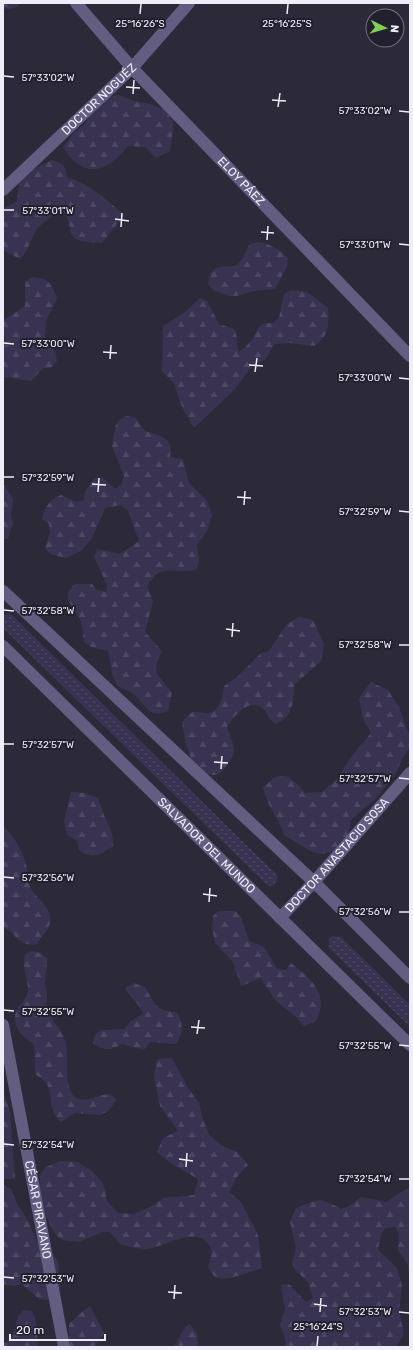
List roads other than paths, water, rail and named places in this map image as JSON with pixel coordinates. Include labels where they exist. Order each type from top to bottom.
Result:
[{"type":"street","name":"ELOY PÁEZ","points":[[76,3],[132,68],[410,356]]},
{"type":"street","name":"DOCTOR NOGUÉZ","points":[[3,190],[132,68],[189,3]]},
{"type":"street","points":[[3,591],[314,882],[410,978]]},
{"type":"street","name":"SALVADOR DEL MUNDO","points":[[3,646],[410,1045]]},
{"type":"street","name":"DOCTOR ANASTACIO SOSA","points":[[280,918],[314,882],[410,773]]},
{"type":"street","name":"CÉSAR PIRAVANO","points":[[3,1025],[64,1347]]}]
